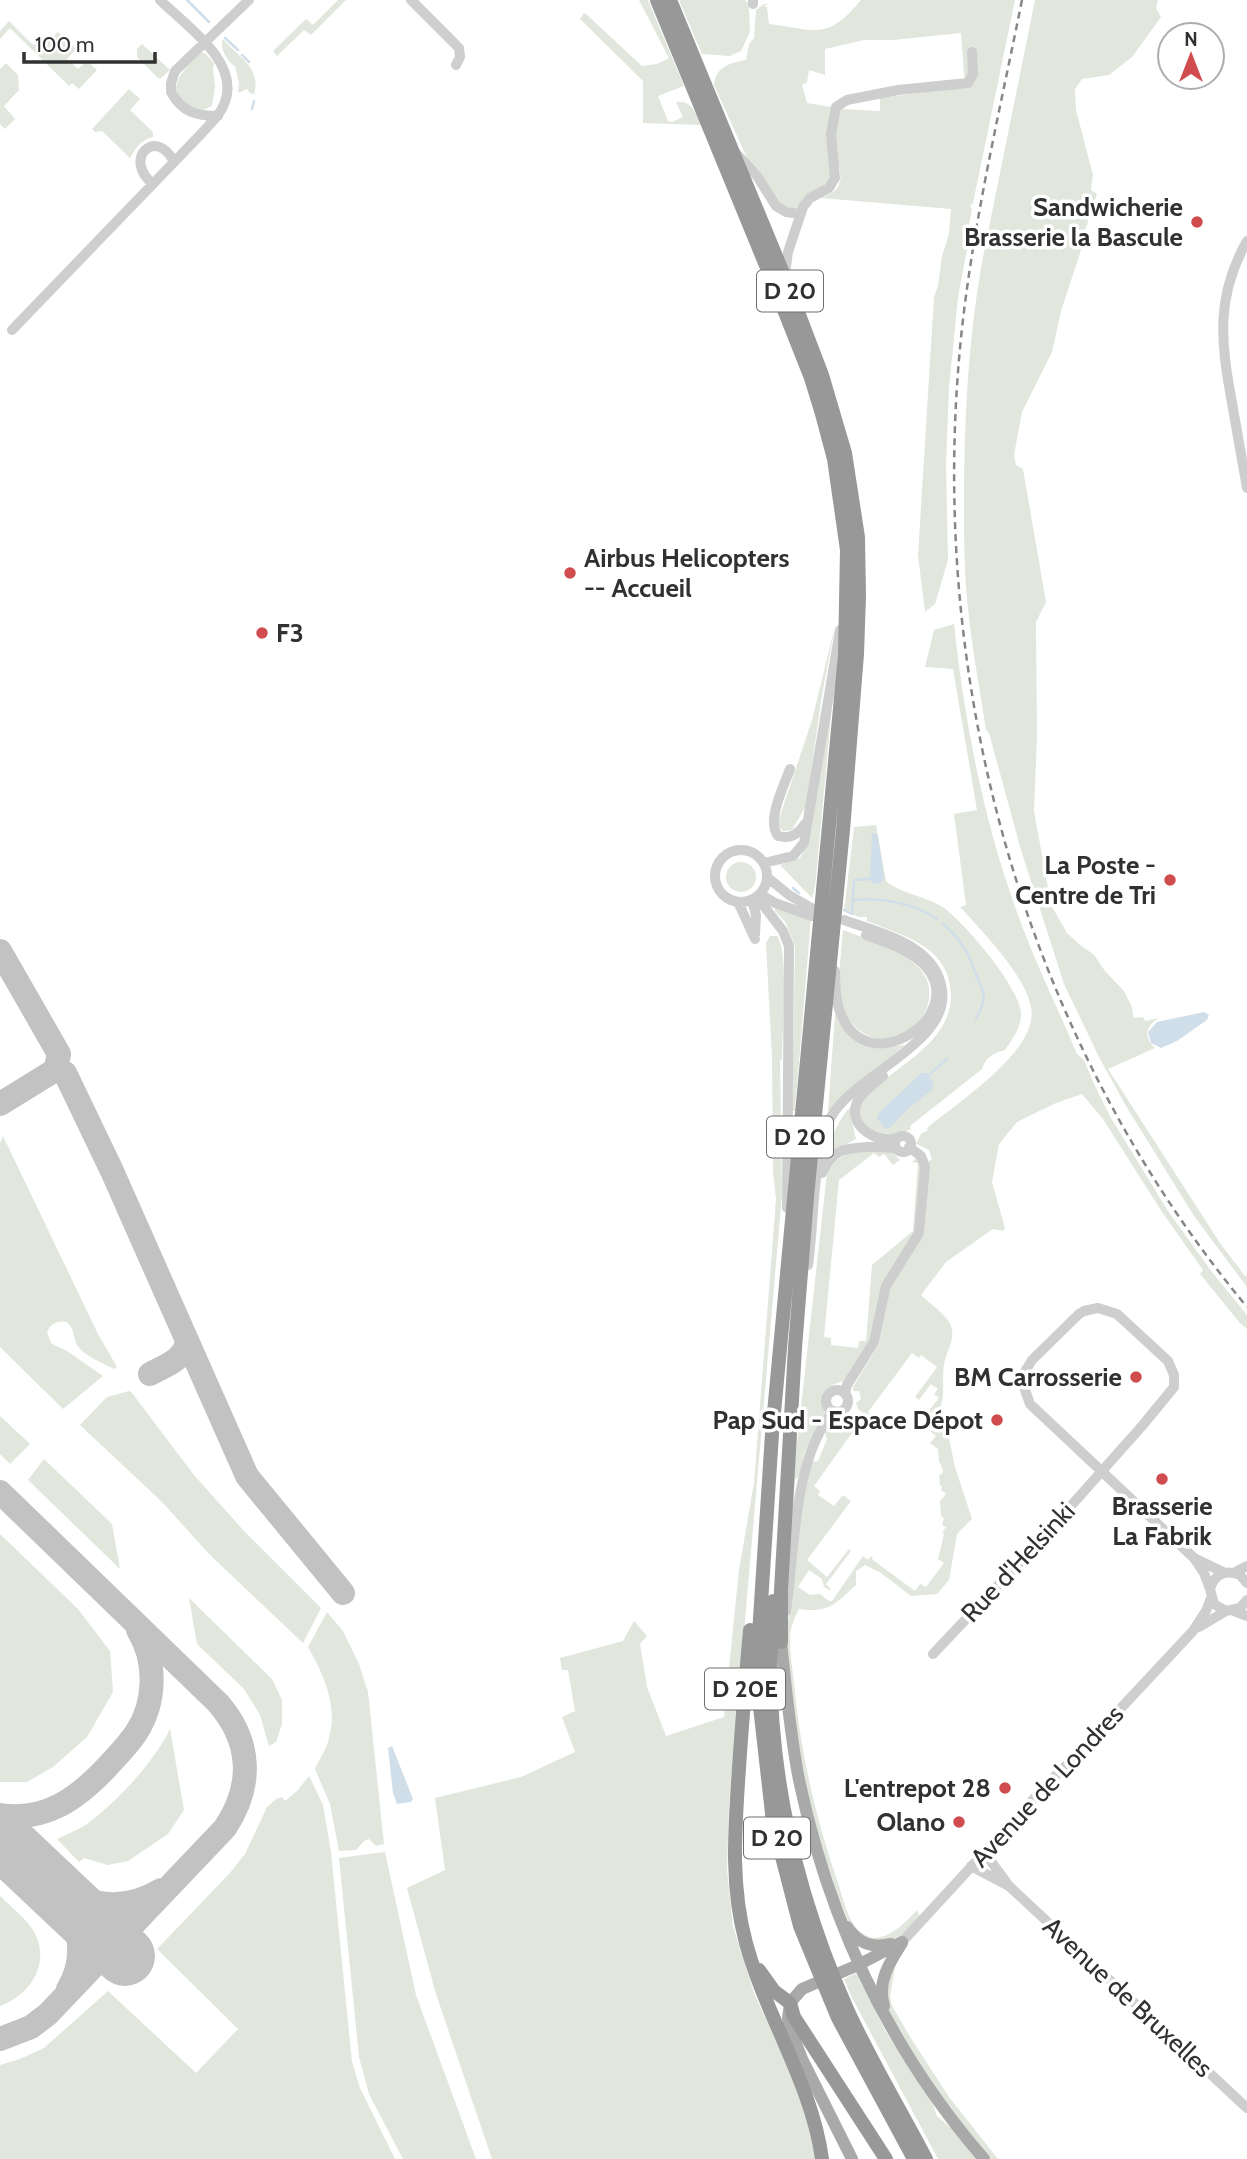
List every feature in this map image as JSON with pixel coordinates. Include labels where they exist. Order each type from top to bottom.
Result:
[{"type":"highway","name":"D 20","points":[[657,0],[811,378],[834,459],[843,510],[848,577],[845,655],[827,940],[791,1404],[770,1633],[770,1696],[779,1779],[790,1845],[814,1926],[848,2011],[926,2159]]},
{"type":"highway","name":"D 20","points":[[670,0],[785,278],[822,375],[845,453],[858,537],[859,596],[857,654],[830,894]]},
{"type":"highway","name":"D 20","points":[[827,940],[772,1434],[758,1666],[762,1741],[773,1822],[800,1926],[833,2008],[914,2159]]},
{"type":"highway","name":"D 20E","points":[[781,1642],[781,1590],[791,1404]]},
{"type":"highway","name":"D 20E","points":[[772,1434],[754,1586],[734,1838],[737,1894],[746,1944],[759,1988],[807,2100],[822,2159]]},
{"type":"highway","name":"D 20E","points":[[746,1944],[767,1983],[790,2003],[794,2017],[887,2159]]},
{"type":"highway","points":[[873,2060],[934,2159]]},
{"type":"main road","name":"D 20E","points":[[781,1642],[786,1696],[799,1777],[818,1857],[835,1908],[858,1965],[901,2047],[984,2159]]},
{"type":"main road","points":[[835,1908],[848,1930],[861,1943],[872,1946],[902,1942]]},
{"type":"main road","points":[[828,2159],[817,2104],[788,2018],[790,2003],[797,1992],[902,1942]]},
{"type":"main road","points":[[901,2047],[881,1996],[886,1967],[902,1942]]},
{"type":"main road","points":[[802,2059],[852,2159]]},
{"type":"street","points":[[12,330],[218,116],[226,97],[226,77],[220,60],[160,0]]},
{"type":"street","points":[[218,116],[186,111],[171,92],[171,83],[175,71],[249,0]]},
{"type":"street","points":[[411,0],[459,48],[460,57],[456,65]]},
{"type":"street","points":[[785,278],[788,251],[801,214],[810,198],[833,184],[835,173],[831,134],[839,104],[898,90],[968,83],[973,74],[972,52]]},
{"type":"street","points":[[153,184],[141,170],[141,154],[148,147],[157,145],[164,148],[174,162]]},
{"type":"street","points":[[733,150],[757,176],[776,206],[786,212],[801,214]]},
{"type":"street","points":[[1247,241],[1228,286],[1222,327],[1223,357],[1247,488]]},
{"type":"street","points":[[764,863],[787,859],[798,852],[804,842],[848,577]]},
{"type":"street","points":[[790,769],[775,813],[775,832],[778,836],[787,838],[795,836],[807,820]]},
{"type":"street","points":[[741,850],[753,853],[764,863],[768,877],[764,890],[756,897],[738,902],[724,896],[717,886],[715,873],[720,861],[730,853],[741,850]]},
{"type":"street","points":[[756,897],[813,913],[768,877]]},
{"type":"street","points":[[738,902],[755,939],[756,897]]},
{"type":"street","points":[[756,897],[783,931],[789,946],[787,1214],[781,1340]]},
{"type":"street","points":[[795,1348],[822,1146],[830,1118],[848,1095],[935,1024],[943,993],[940,976],[930,962],[915,949],[897,939],[844,924],[896,946],[926,968],[933,979],[933,1007],[917,1030],[891,1044],[875,1044],[860,1038],[846,1025],[839,1011],[835,973],[827,940]]},
{"type":"street","points":[[850,1148],[858,1140],[856,1105],[865,1091],[883,1076],[894,1060]]},
{"type":"street","points":[[845,1392],[835,1390],[827,1396],[828,1407],[841,1411],[847,1406],[848,1398],[845,1392],[874,1342],[886,1286],[919,1233],[925,1166],[921,1156],[909,1147],[904,1151],[897,1144],[867,1133],[859,1125]]},
{"type":"street","points":[[816,1186],[826,1162],[836,1154],[850,1148],[897,1144]]},
{"type":"street","name":"Rue d'Helsinki","points":[[933,1654],[1037,1544],[1101,1470],[1142,1426],[1174,1387],[1174,1375],[1168,1362],[1117,1314],[1098,1308],[1084,1311],[1032,1360],[1024,1373],[1024,1387],[1030,1404],[1101,1470],[1194,1558],[1203,1573],[1210,1594]]},
{"type":"street","points":[[781,1642],[804,1472],[818,1434],[834,1411]]},
{"type":"street","name":"Rue d'Helsinki","points":[[1194,1558],[1240,1575],[1247,1583]]},
{"type":"street","points":[[1229,1573],[1247,1566]]},
{"type":"street","name":"Avenue de Londres","points":[[902,1942],[1193,1631],[1206,1611],[1215,1578],[1229,1573]]},
{"type":"street","points":[[1210,1594],[1219,1608],[1247,1616]]},
{"type":"street","name":"Avenue de Londres","points":[[1193,1631],[1240,1608],[1247,1600]]},
{"type":"street","name":"Avenue de Bruxelles","points":[[984,1852],[1009,1886],[1247,2108]]},
{"type":"street","name":"Avenue de Bruxelles","points":[[971,1867],[1009,1886]]},
{"type":"shaded area","points":[[338,0],[346,0],[311,35],[304,30],[277,56],[273,51],[306,19],[313,25]]},
{"type":"shaded area","points":[[639,0],[648,0],[684,86],[658,96],[668,121],[683,117],[676,102],[681,102],[693,108],[701,125],[643,123],[643,81],[580,19],[586,14],[642,66],[657,64],[669,58]]},
{"type":"shaded area","points":[[679,0],[745,0],[749,4],[750,32],[741,51],[730,56],[702,54]]},
{"type":"shaded area","points":[[861,0],[1015,0],[973,203],[970,206],[972,210],[966,238],[969,239],[958,297],[949,388],[946,464],[948,560],[935,604],[925,612],[918,555],[934,297],[949,234],[951,209],[821,198],[837,189],[840,182],[835,142],[840,109],[880,111],[880,98],[965,87],[961,33],[864,40],[825,49],[825,75],[809,70],[807,82],[802,85],[807,103],[831,107],[829,123],[832,180],[797,208],[792,209],[777,203],[747,158],[714,85],[717,74],[724,67],[746,60],[749,44],[754,38],[756,10],[764,4],[768,4],[764,6],[767,7],[769,24],[820,30],[839,22]]},
{"type":"shaded area","points":[[1035,0],[1158,0],[1156,8],[1161,17],[1132,57],[1109,75],[1082,79],[1075,89],[1076,110],[1093,175],[1091,190],[1097,194],[1061,311],[1052,352],[1022,412],[1014,455],[1016,465],[1023,469],[1046,602],[1036,622],[1037,737],[1034,811],[1051,905],[1067,933],[1094,955],[1124,991],[1134,1018],[1143,1017],[1145,1021],[1159,1018],[1151,1024],[1147,1035],[1155,1048],[1108,1069],[1220,1243],[1247,1276],[1247,1287],[1194,1216],[1126,1106],[1064,984],[986,730],[967,595],[964,528],[968,381],[982,262]]},
{"type":"shaded area","points":[[9,21],[33,45],[43,36],[49,41],[58,32],[76,49],[67,59],[78,69],[87,61],[97,70],[79,89],[72,83],[69,86],[10,28],[0,39],[0,31]]},
{"type":"shaded area","points":[[223,39],[251,70],[256,85],[254,94],[247,89],[238,93],[235,66],[224,54]]},
{"type":"shaded area","points":[[142,44],[170,70],[161,78],[137,57],[137,49]]},
{"type":"shaded area","points":[[201,52],[214,63],[215,86],[212,106],[201,111],[188,105],[176,91],[180,76]]},
{"type":"shaded area","points":[[6,63],[18,75],[19,90],[4,106],[15,119],[5,129],[0,124],[0,69]]},
{"type":"shaded area","points":[[129,89],[140,99],[130,110],[153,132],[153,137],[141,143],[130,158],[102,131],[95,132],[92,129]]},
{"type":"shaded area","points":[[954,624],[964,702],[979,780],[999,856],[1030,947],[1077,1054],[1084,1060],[1111,1118],[1168,1211],[1247,1315],[1247,1329],[1200,1274],[1203,1270],[1162,1212],[1103,1119],[1082,1094],[1017,1122],[999,1144],[992,1182],[1005,1228],[1003,1231],[993,1229],[946,1262],[921,1295],[943,1315],[951,1328],[952,1338],[944,1365],[943,1396],[937,1414],[947,1429],[955,1467],[972,1519],[957,1534],[949,1580],[937,1594],[911,1596],[881,1573],[865,1565],[856,1571],[856,1585],[830,1606],[817,1610],[799,1609],[791,1631],[791,1660],[810,1786],[850,1918],[862,1933],[877,1938],[892,1932],[917,1910],[920,1917],[896,1940],[865,1940],[849,1923],[839,1898],[816,1831],[800,1762],[787,1651],[803,1498],[812,1462],[818,1461],[827,1439],[825,1433],[835,1421],[847,1419],[857,1426],[814,1486],[820,1491],[818,1495],[834,1506],[843,1495],[851,1501],[807,1560],[827,1577],[849,1549],[851,1551],[826,1584],[830,1590],[824,1587],[822,1579],[809,1570],[798,1587],[810,1595],[820,1594],[832,1601],[863,1556],[868,1560],[871,1556],[915,1591],[920,1584],[926,1587],[944,1563],[938,1559],[944,1534],[942,1533],[946,1527],[942,1525],[944,1518],[941,1516],[940,1501],[946,1494],[940,1485],[939,1476],[943,1472],[938,1449],[930,1443],[936,1436],[931,1432],[933,1425],[923,1418],[939,1398],[934,1394],[938,1389],[931,1384],[919,1400],[915,1397],[937,1367],[921,1355],[919,1358],[912,1353],[868,1412],[877,1419],[874,1422],[858,1409],[856,1403],[861,1399],[859,1391],[853,1391],[853,1387],[879,1344],[891,1286],[924,1234],[929,1161],[932,1159],[929,1150],[916,1144],[927,1128],[1010,1058],[1023,1041],[1030,1024],[1031,1007],[1020,981],[980,928],[960,907],[966,905],[954,814],[977,810],[953,669],[925,667],[934,630]]},
{"type":"shaded area","points":[[835,626],[806,806],[792,830],[783,831],[778,825],[780,816],[812,720]]},
{"type":"shaded area","points":[[833,696],[812,898],[780,865],[800,858],[809,842]]},
{"type":"shaded area","points":[[876,825],[886,881],[937,904],[953,916],[978,942],[1003,975],[1013,991],[1021,1016],[1017,1030],[1005,1050],[990,1056],[982,1069],[910,1126],[911,1129],[897,1135],[879,1134],[861,1123],[860,1104],[871,1091],[937,1035],[949,1009],[951,994],[942,964],[922,945],[867,921],[867,917],[844,911],[854,827]]},
{"type":"shaded area","points":[[872,833],[878,836],[884,878],[880,884],[873,883],[870,879]]},
{"type":"shaded area","points":[[741,862],[752,866],[756,877],[752,888],[741,892],[730,888],[726,877],[730,866]]},
{"type":"shaded area","points":[[775,908],[811,918],[795,1111],[792,1111],[795,947],[786,923]]},
{"type":"shaded area","points":[[843,930],[903,955],[919,968],[926,978],[929,988],[927,1008],[907,1032],[897,1037],[881,1039],[859,1030],[847,1018],[840,982]]},
{"type":"shaded area","points":[[770,936],[777,936],[781,944],[784,975],[780,1061],[782,1195],[729,1804],[727,1870],[733,1926],[754,1993],[805,2105],[817,2159],[492,2159],[436,1994],[407,1888],[445,1870],[435,1798],[521,1777],[575,1752],[562,1717],[575,1711],[568,1670],[562,1670],[560,1658],[623,1641],[634,1621],[647,1636],[640,1644],[647,1687],[666,1736],[724,1717],[739,1570],[754,1483],[776,1199],[766,943]]},
{"type":"shaded area","points":[[1204,1012],[1209,1015],[1207,1020],[1177,1041],[1161,1048],[1151,1043],[1148,1032],[1157,1022]]},
{"type":"shaded area","points":[[835,1014],[848,1034],[864,1044],[883,1047],[905,1045],[828,1111]]},
{"type":"shaded area","points":[[921,1073],[927,1073],[934,1084],[932,1090],[886,1129],[877,1119],[878,1114]]},
{"type":"shaded area","points":[[852,1105],[851,1117],[856,1139],[831,1153],[837,1127]]},
{"type":"shaded area","points":[[3,1136],[97,1332],[117,1367],[114,1369],[82,1351],[67,1322],[52,1325],[47,1333],[52,1344],[103,1376],[63,1409],[0,1347],[0,1143]]},
{"type":"shaded area","points":[[855,1150],[892,1152],[900,1160],[893,1165],[884,1154],[879,1157],[874,1153],[839,1180],[824,1337],[831,1338],[831,1345],[858,1348],[859,1341],[866,1341],[872,1265],[913,1231],[918,1163],[912,1162],[916,1158],[921,1162],[916,1231],[890,1272],[872,1339],[846,1380],[823,1392],[821,1402],[827,1412],[805,1452],[799,1476],[795,1480],[790,1563],[793,1479],[828,1164]]},
{"type":"shaded area","points":[[129,1391],[194,1475],[244,1531],[321,1608],[303,1643],[211,1556],[162,1502],[80,1425],[107,1397]]},
{"type":"shaded area","points":[[0,1416],[30,1444],[10,1464],[0,1454]]},
{"type":"shaded area","points":[[44,1459],[112,1524],[120,1569],[28,1480]]},
{"type":"shaded area","points":[[0,1534],[78,1609],[110,1651],[113,1692],[87,1737],[53,1767],[27,1782],[0,1782]]},
{"type":"shaded area","points":[[189,1598],[272,1679],[282,1700],[282,1724],[276,1742],[269,1746],[260,1715],[244,1689],[197,1644]]},
{"type":"shaded area","points":[[327,1612],[343,1631],[359,1664],[368,1692],[384,1844],[376,1846],[369,1839],[356,1850],[339,1851],[330,1804],[315,1769],[328,1742],[332,1714],[328,1691],[308,1647]]},
{"type":"shaded area","points":[[170,1729],[184,1810],[168,1834],[128,1861],[108,1865],[84,1858],[79,1862],[57,1839],[87,1824],[110,1805],[145,1768]]},
{"type":"shaded area","points":[[392,1746],[413,1799],[411,1802],[397,1804],[393,1793],[388,1748]]},
{"type":"shaded area","points":[[309,1776],[323,1805],[331,1852],[352,2062],[360,2088],[395,2159],[0,2159],[0,2065],[44,2048],[108,1991],[196,2073],[238,2029],[157,1949],[245,1854],[267,1807],[282,1797],[285,1801]]},
{"type":"shaded area","points":[[385,1852],[416,1995],[476,2159],[403,2159],[369,2094],[359,2057],[339,1858]]},
{"type":"shaded area","points":[[0,1896],[31,1927],[40,1951],[40,1963],[30,1984],[22,1993],[0,2006]]},
{"type":"shaded area","points":[[896,1962],[890,1996],[892,2006],[949,2097],[998,2159],[991,2159],[965,2126],[928,2077],[896,2027],[884,1992]]},
{"type":"shaded area","points":[[856,1973],[886,2032],[932,2102],[937,2116],[951,2128],[976,2159],[938,2159],[851,1996],[844,1979]]},
{"type":"waterway","points":[[187,0],[209,22]]},
{"type":"waterway","points":[[225,38],[238,50]]},
{"type":"waterway","points":[[242,55],[249,62]]},
{"type":"waterway","points":[[252,109],[254,101]]},
{"type":"waterway","points":[[844,910],[852,914],[854,880],[870,879]]},
{"type":"waterway","points":[[793,888],[799,893]]},
{"type":"waterway","points":[[853,900],[896,902],[937,919]]},
{"type":"waterway","points":[[943,924],[967,952],[984,994],[976,1019]]},
{"type":"waterway","points":[[929,1075],[947,1059]]},
{"type":"taxiway","points":[[0,951],[59,1054],[52,1072],[60,1070],[65,1073],[112,1171],[247,1476],[343,1593]]},
{"type":"taxiway","points":[[0,1104],[52,1072]]},
{"type":"taxiway","points":[[150,1374],[179,1357],[187,1340]]},
{"type":"taxiway","points":[[0,1492],[218,1703],[237,1733],[245,1764],[241,1796],[225,1828],[48,2014],[31,2027],[0,2039]]},
{"type":"taxiway","points":[[0,1815],[32,1815],[60,1805],[97,1778],[133,1737],[143,1721],[152,1682],[149,1655],[138,1630]]},
{"type":"taxiway","points":[[38,1876],[68,1893],[98,1903],[129,1903],[161,1890]]},
{"type":"taxiway","points":[[52,1888],[69,1910],[78,1936],[78,1963],[68,1989]]},
{"type":"runway","points":[[0,1838],[125,1956]]},
{"type":"railway","points":[[1022,0],[978,217],[960,348],[954,477],[960,605],[979,732],[1009,856],[1051,977],[1105,1093],[1170,1204],[1247,1307]]},
{"type":"place","name":"Sandwicherie Brasserie la Bascule","points":[[1197,222]]},
{"type":"place","name":"Airbus Helicopters -- Accueil","points":[[570,573]]},
{"type":"place","name":"F3","points":[[262,633]]},
{"type":"place","name":"La Poste - Centre de Tri","points":[[1170,880]]},
{"type":"place","name":"BM Carrosserie","points":[[1136,1377]]},
{"type":"place","name":"Pap Sud - Espace Dépot","points":[[997,1420]]},
{"type":"place","name":"Brasserie La Fabrik","points":[[1162,1479]]},
{"type":"place","name":"L'entrepot 28","points":[[1005,1788]]},
{"type":"place","name":"Olano","points":[[959,1822]]}]
